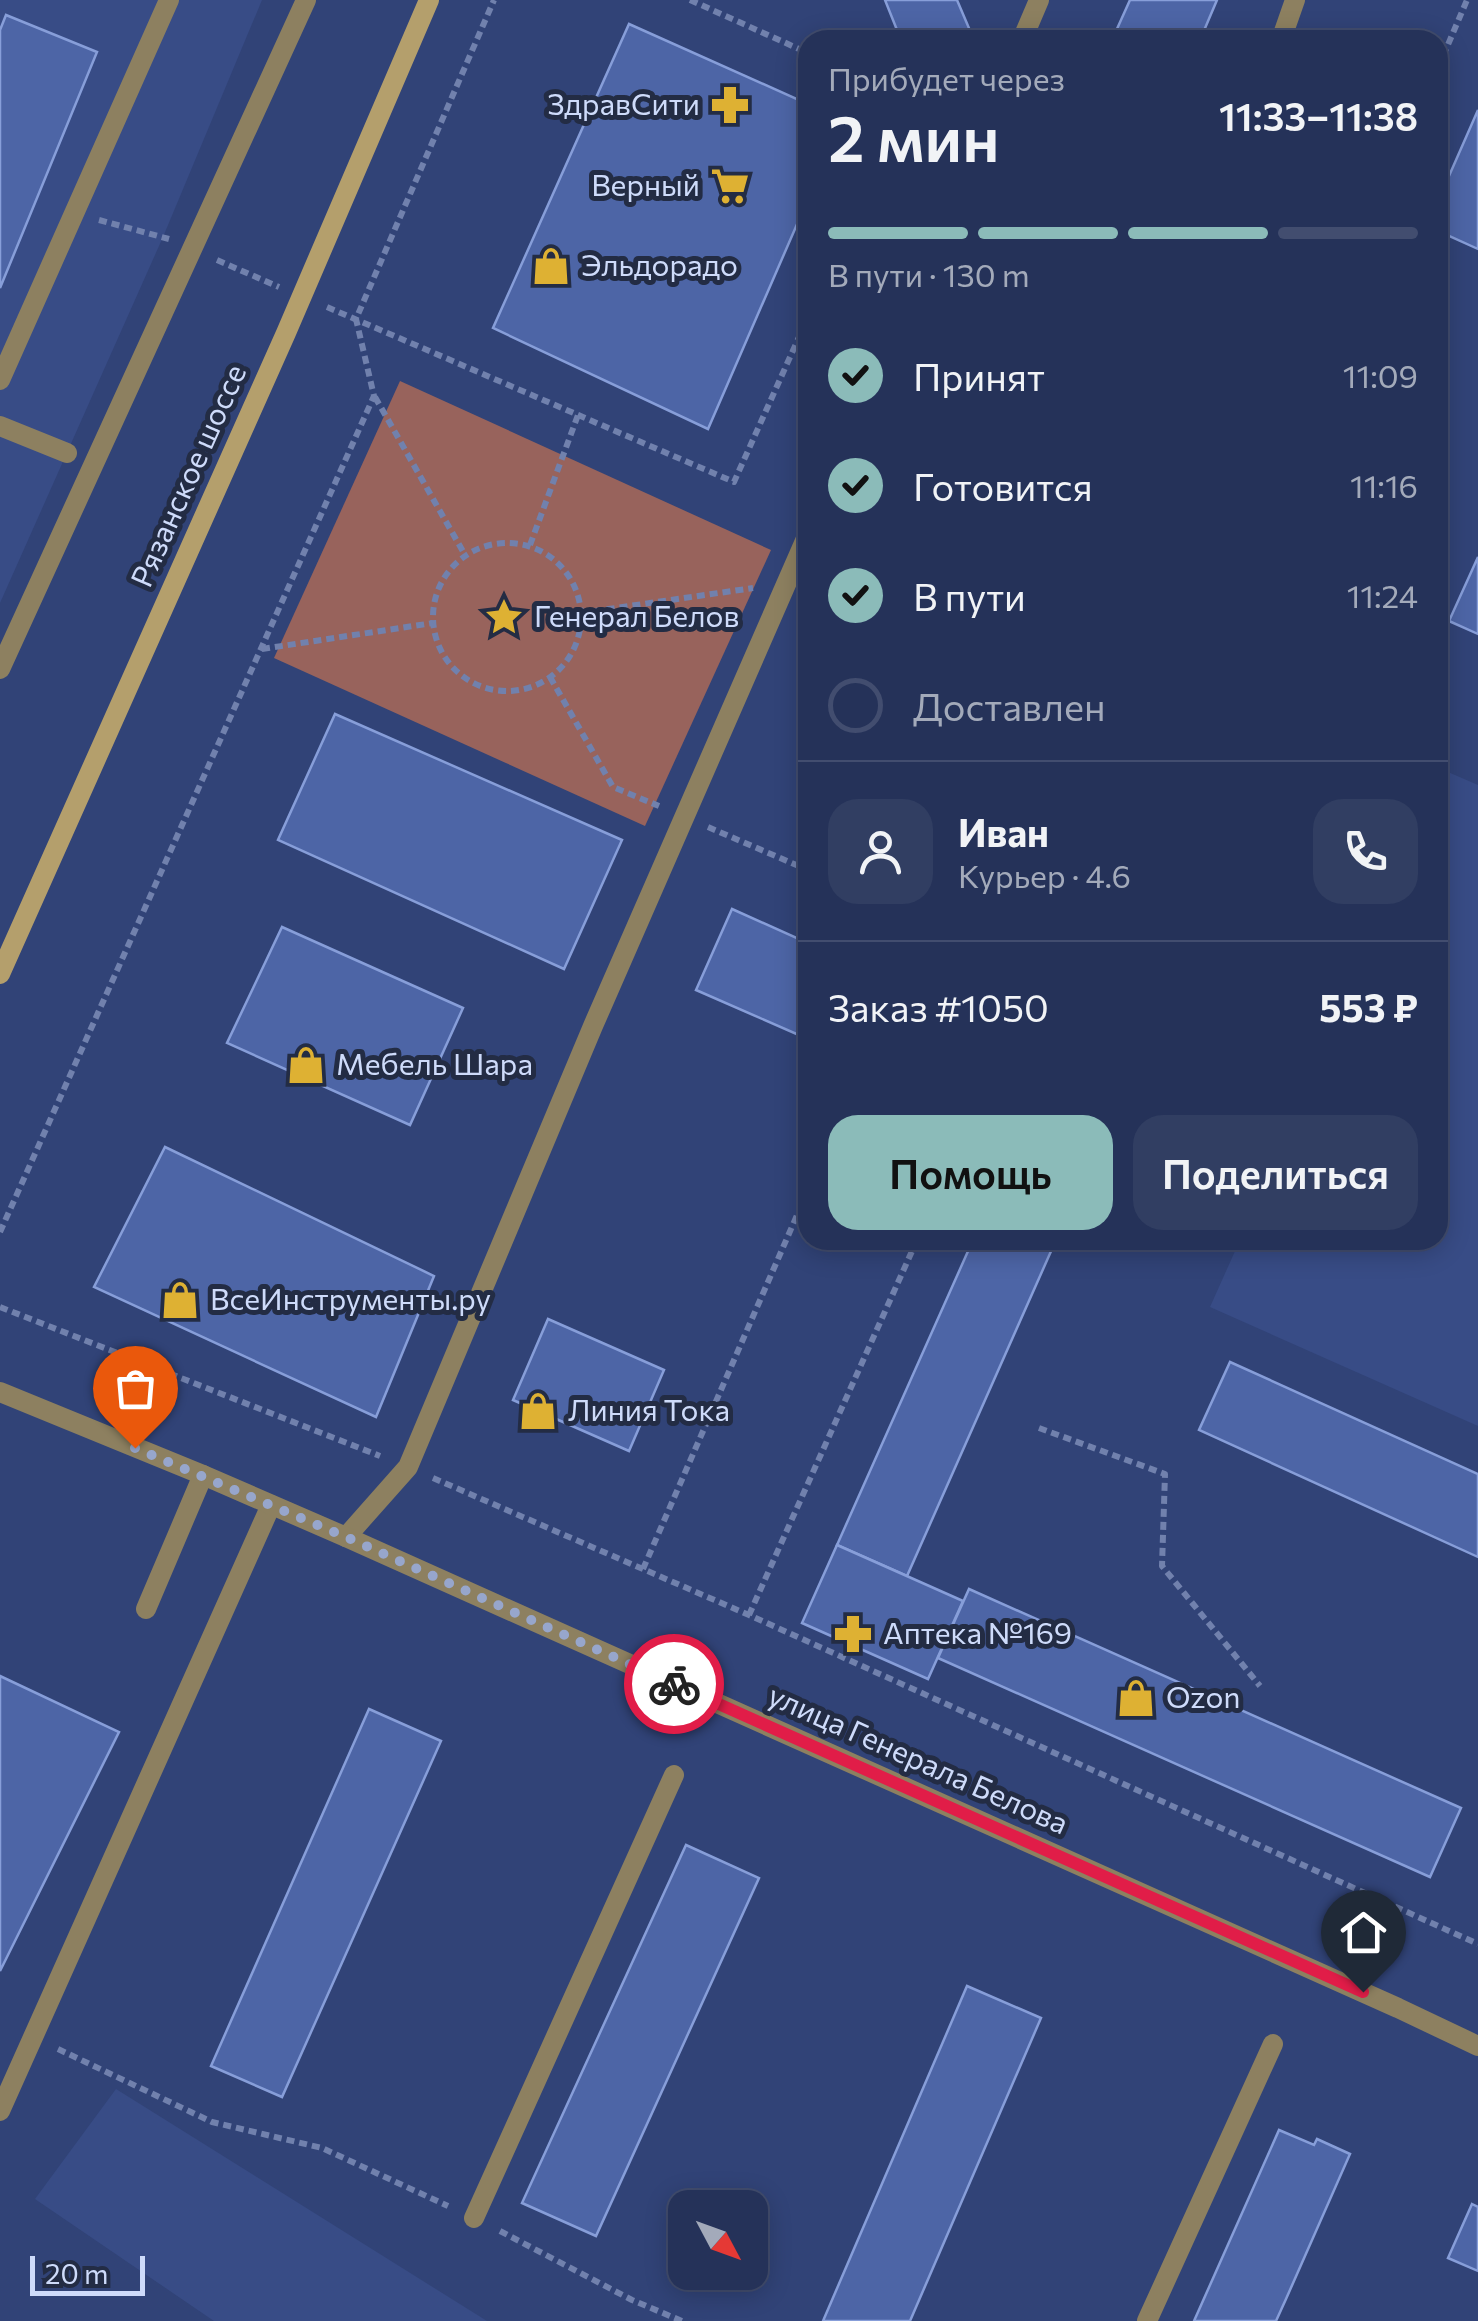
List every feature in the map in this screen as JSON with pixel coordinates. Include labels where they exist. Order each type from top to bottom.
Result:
[{"type":"main road","name":"Рязанское шоссе","points":[[0,974],[429,0]]},
{"type":"street","points":[[0,380],[169,0]]},
{"type":"street","points":[[0,669],[7,638],[306,0]]},
{"type":"street","points":[[1026,30],[1039,0]]},
{"type":"street","points":[[1284,30],[1295,0]]},
{"type":"street","points":[[0,426],[66,453]]},
{"type":"street","points":[[346,1537],[408,1467],[593,1026],[798,555]]},
{"type":"street","name":"улица Генерала Белова","points":[[0,1392],[346,1537],[1478,2046]]},
{"type":"street","points":[[146,1609],[203,1475]]},
{"type":"street","points":[[0,2111],[271,1504]]},
{"type":"street","points":[[474,2218],[674,1775]]},
{"type":"street","points":[[1147,2321],[1273,2044]]},
{"type":"path","points":[[466,556],[374,396],[356,319],[494,0]]},
{"type":"path","points":[[690,0],[798,48]]},
{"type":"path","points":[[1448,45],[1467,0]]},
{"type":"path","points":[[192,249],[734,482],[798,339]]},
{"type":"path","points":[[0,1232],[374,396]]},
{"type":"path","points":[[530,545],[578,415]]},
{"type":"path","points":[[491,544],[530,545],[548,554],[574,583],[580,602],[580,634],[566,662],[550,677],[526,689],[487,689],[468,681],[442,653],[434,634],[435,595],[444,577],[466,556],[491,544]]},
{"type":"path","points":[[581,613],[785,583]]},
{"type":"path","points":[[261,649],[433,623]]},
{"type":"path","points":[[550,677],[587,740]]},
{"type":"path","points":[[643,1569],[798,1213]]},
{"type":"path","points":[[749,1616],[913,1250]]},
{"type":"path","points":[[0,1308],[408,1467],[1478,1944]]},
{"type":"path","points":[[1039,1428],[1166,1474],[1162,1566],[1260,1686]]},
{"type":"path","points":[[33,2037],[212,2122],[322,2148],[682,2321]]},
{"type":"shaded area","points":[[0,0],[262,0],[163,237],[0,603]]},
{"type":"shaded area","points":[[400,381],[771,550],[645,826],[274,658]]},
{"type":"shaded area","points":[[1448,772],[1478,785],[1478,1426],[1210,1307],[1236,1250],[1448,1250]]},
{"type":"shaded area","points":[[116,2089],[487,2321],[214,2321],[35,2199]]},
{"type":"building","points":[[885,0],[957,0],[970,30],[897,30]]},
{"type":"building","points":[[1130,0],[1217,0],[1204,30],[1116,30]]},
{"type":"building","points":[[6,15],[97,52],[0,288],[0,30]]},
{"type":"building","points":[[629,24],[798,100],[798,222],[708,429],[493,328]]},
{"type":"building","points":[[1478,110],[1478,249],[1448,236],[1448,178]]},
{"type":"building","points":[[1478,557],[1478,634],[1449,621]]},
{"type":"building","points":[[335,714],[622,840],[564,969],[278,840]]},
{"type":"building","points":[[732,909],[798,939],[798,1035],[696,990]]},
{"type":"building","points":[[282,927],[463,1008],[410,1125],[227,1043]]},
{"type":"building","points":[[165,1147],[434,1276],[376,1417],[94,1287]]},
{"type":"building","points":[[969,1250],[1052,1250],[907,1576],[837,1545]]},
{"type":"building","points":[[548,1319],[664,1370],[629,1451],[513,1400]]},
{"type":"building","points":[[1230,1362],[1478,1474],[1478,1557],[1199,1430]]},
{"type":"building","points":[[837,1545],[963,1601],[928,1679],[802,1623]]},
{"type":"building","points":[[969,1589],[1461,1808],[1430,1877],[938,1658]]},
{"type":"building","points":[[0,1676],[119,1732],[0,1971]]},
{"type":"building","points":[[369,1709],[441,1741],[282,2097],[211,2066]]},
{"type":"building","points":[[686,1845],[759,1878],[596,2236],[522,2203]]},
{"type":"building","points":[[967,1986],[1041,2018],[910,2321],[823,2321]]},
{"type":"building","points":[[1279,2130],[1314,2145],[1317,2139],[1350,2154],[1286,2299],[1276,2321],[1194,2321]]},
{"type":"building","points":[[1472,2204],[1478,2207],[1478,2271],[1448,2258]]},
{"type":"way so far","points":[[135,1448],[346,1537],[674,1684]]},
{"type":"place","name":"ЗдравСити","points":[[730,105]]},
{"type":"place","name":"Верный","points":[[730,186]]},
{"type":"place","name":"Эльдорадо","points":[[551,266]]},
{"type":"place","name":"Генерал Белов","points":[[504,617]]},
{"type":"place","name":"Мебель Шара","points":[[306,1065]]},
{"type":"place","name":"ВсеИнструменты.ру","points":[[180,1300]]},
{"type":"place","name":"Линия Тока","points":[[538,1411]]},
{"type":"place","name":"Аптека №169","points":[[853,1634]]},
{"type":"place","name":"Ozon","points":[[1136,1698]]},
{"type":"route","points":[[674,1684],[1363,1992]]}]
